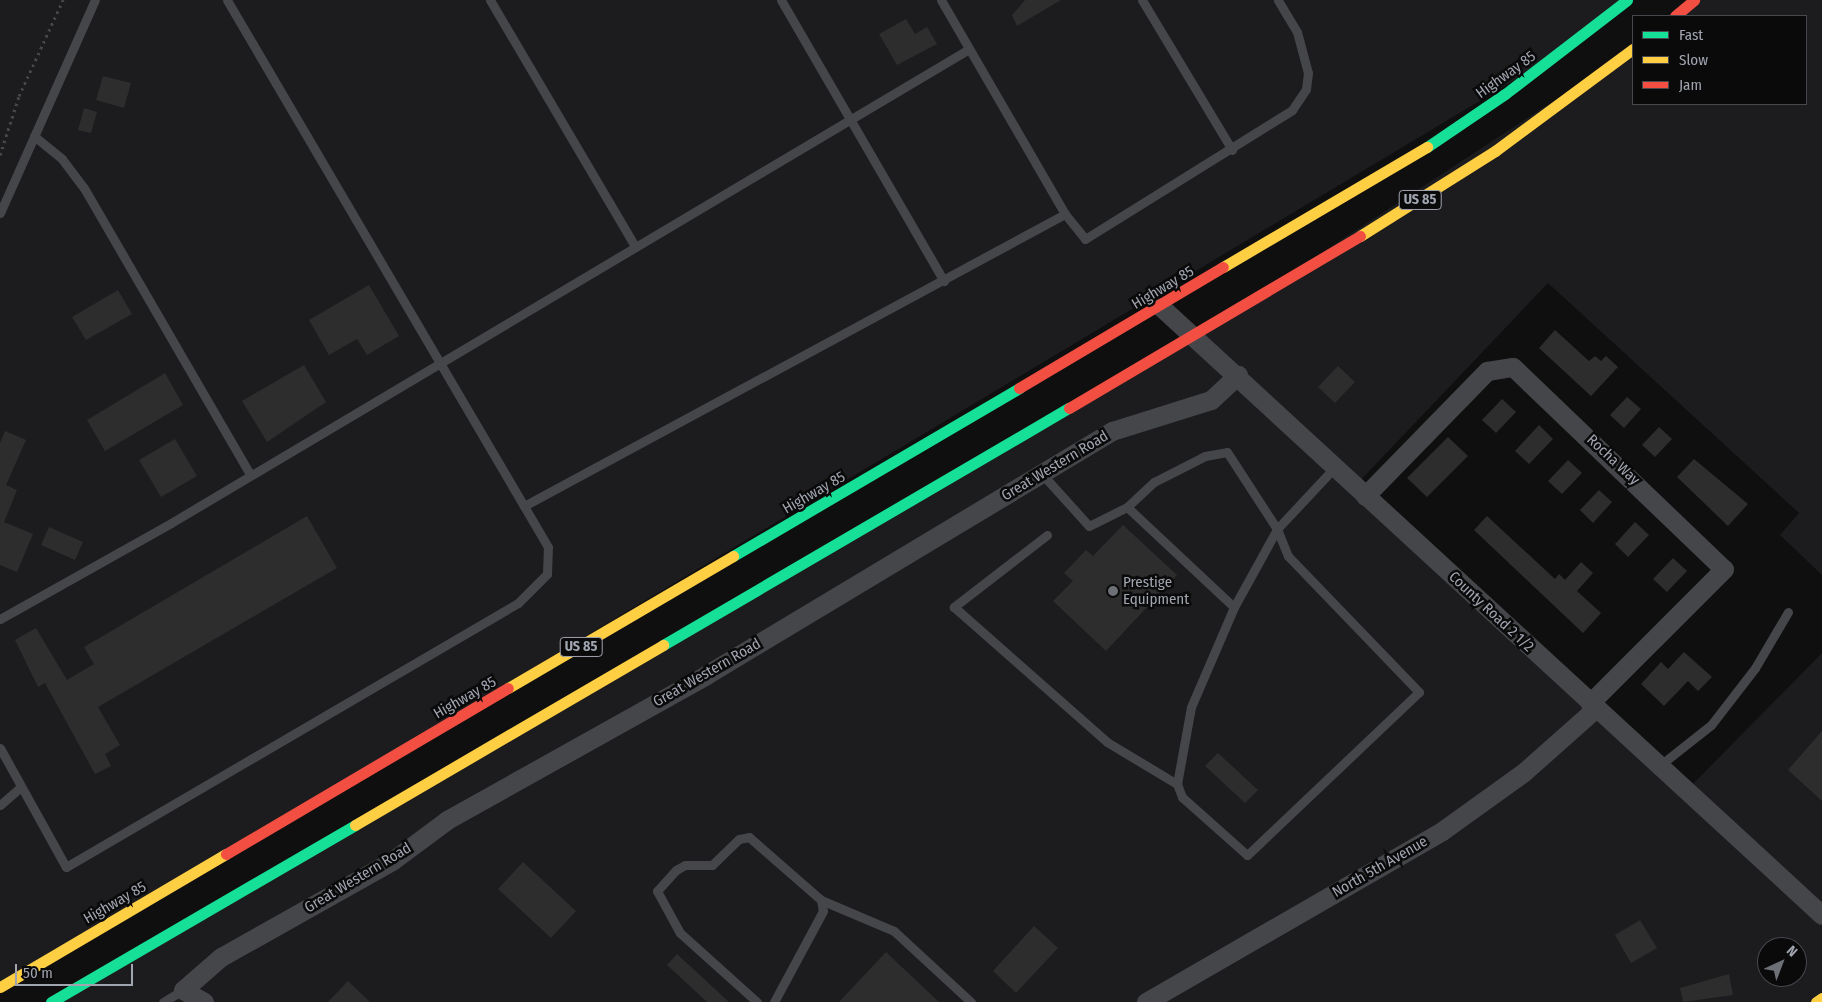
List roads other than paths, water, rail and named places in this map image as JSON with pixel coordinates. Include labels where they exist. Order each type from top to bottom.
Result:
[{"type":"main road","name":"Highway 85","points":[[0,988],[1162,307],[1451,132],[1627,0]]},
{"type":"main road","points":[[1675,15],[1694,0]]},
{"type":"main road","name":"US 85","points":[[51,1002],[1196,335],[1433,191],[1632,50]]},
{"type":"main road","points":[[1816,1002],[1822,998]]},
{"type":"street","name":"County Road 2 1/2","points":[[1162,307],[1196,335],[1365,496],[1594,703],[1659,766],[1822,915]]},
{"type":"street","name":"Rocha Way","points":[[1365,496],[1486,371],[1513,367],[1723,564],[1724,569],[1594,703]]},
{"type":"street","name":"Great Western Road","points":[[183,990],[221,957],[392,861],[447,820],[706,675],[1112,432],[1211,400],[1238,375]]},
{"type":"street","name":"North 5th Avenue","points":[[1146,1002],[1450,826],[1524,772],[1594,703]]},
{"type":"street","points":[[183,990],[204,1002]]},
{"type":"lane","points":[[0,213],[95,0]]},
{"type":"lane","points":[[0,748],[66,867],[518,602],[547,574],[548,547],[226,0]]},
{"type":"lane","points":[[490,0],[635,246]]},
{"type":"lane","points":[[781,0],[944,281]]},
{"type":"lane","points":[[941,0],[1065,214],[1085,239],[1232,150],[1292,110],[1306,89],[1308,73],[1297,32],[1278,0]]},
{"type":"lane","points":[[1142,0],[1232,150]]},
{"type":"lane","points":[[0,619],[250,474],[969,49]]},
{"type":"lane","points":[[34,136],[62,159],[84,188],[250,474]]},
{"type":"lane","points":[[524,506],[1065,214]]},
{"type":"lane","points":[[1042,474],[1089,526],[1127,507],[1154,482],[1205,456],[1227,452],[1277,529],[1288,556],[1419,692],[1247,854],[1182,797],[1177,784],[1191,707],[1234,607],[1277,529],[1335,467]]},
{"type":"lane","points":[[1127,507],[1234,607]]},
{"type":"lane","points":[[1047,535],[954,607],[1108,742],[1177,784]]},
{"type":"lane","points":[[1659,766],[1711,725],[1755,668],[1788,612]]},
{"type":"lane","points":[[0,805],[21,787]]},
{"type":"lane","points":[[757,1002],[680,933],[658,891],[676,870],[685,865],[712,865],[740,839],[749,836],[821,900],[894,931],[971,1002]]},
{"type":"lane","points":[[774,1002],[792,964],[818,926],[821,900]]},
{"type":"lane","points":[[163,1002],[183,990]]},
{"type":"place","name":"Prestige Equipment","points":[[1113,591]]}]
